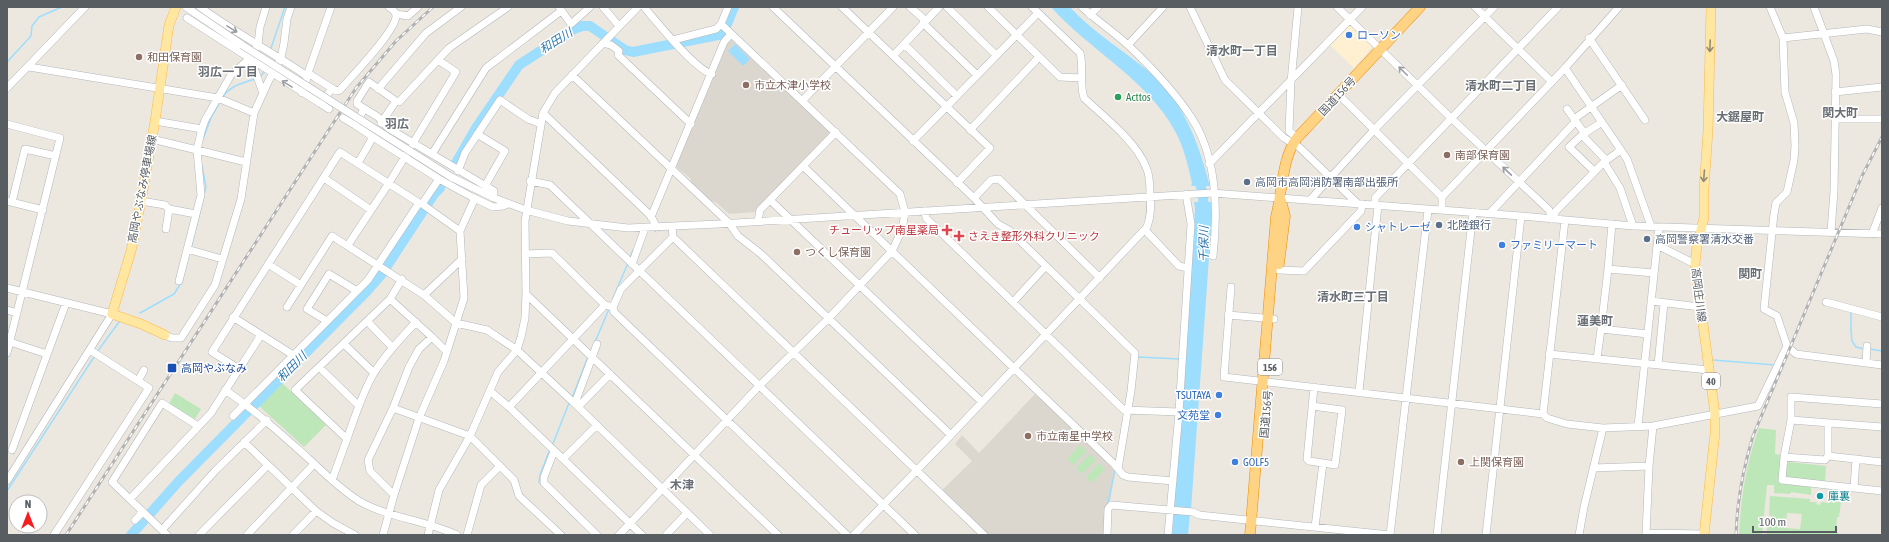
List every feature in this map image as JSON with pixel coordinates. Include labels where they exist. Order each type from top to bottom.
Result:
[{"type":"highway","name":"国道156号","points":[[1272,319],[1276,217],[1281,199],[1287,159],[1295,140],[1420,7]]},
{"type":"highway","name":"国道156号","points":[[1257,535],[1255,521],[1266,382],[1272,319],[1285,216],[1281,199]]},
{"type":"highway","name":"国道156号","points":[[1250,535],[1255,521]]},
{"type":"main road","name":"高岡やぶなみ停車場線","points":[[112,314],[131,251],[152,139],[169,25],[176,7]]},
{"type":"main road","name":"高岡庄川線","points":[[1704,535],[1715,433],[1715,414],[1694,264],[1704,218],[1711,7]]},
{"type":"main road","points":[[112,314],[141,324],[165,335]]},
{"type":"street","points":[[7,88],[29,67],[85,7]]},
{"type":"street","points":[[186,7],[242,45],[451,177],[508,204],[568,221],[592,225],[657,228],[1151,196],[1214,194],[1359,203],[1428,210],[1473,212],[1633,226],[1882,234]]},
{"type":"street","points":[[200,7],[222,23],[281,58],[307,76],[311,75],[336,91],[340,90],[389,32],[395,21],[393,10]]},
{"type":"street","points":[[179,281],[201,195],[198,150],[202,129],[205,120],[221,99],[231,75],[250,58],[258,44],[260,27],[266,7]]},
{"type":"street","points":[[165,335],[177,339],[184,334],[215,285],[241,199],[254,113],[281,58],[287,19],[291,7]]},
{"type":"street","points":[[302,93],[331,7]]},
{"type":"street","points":[[393,10],[408,16],[418,7]]},
{"type":"street","points":[[378,89],[426,33],[461,7]]},
{"type":"street","points":[[411,146],[382,123],[378,117],[357,104],[357,101],[369,82],[399,102],[449,48],[497,10],[508,7]]},
{"type":"street","points":[[432,154],[486,68],[560,9],[571,24],[590,7]]},
{"type":"street","points":[[603,7],[619,26]]},
{"type":"street","points":[[428,535],[439,490],[470,436],[498,372],[516,350],[521,337],[525,318],[526,294],[526,210],[543,113],[555,93],[572,74],[638,7]]},
{"type":"street","points":[[644,7],[675,42],[710,74]]},
{"type":"street","points":[[675,42],[716,29],[722,25],[728,7]]},
{"type":"street","points":[[773,7],[974,198],[998,224],[1009,230],[1045,267],[1135,353],[1116,466]]},
{"type":"street","points":[[842,7],[946,108],[990,148],[957,183]]},
{"type":"street","points":[[802,101],[893,7]]},
{"type":"street","points":[[910,7],[977,75]]},
{"type":"street","points":[[893,56],[939,7]]},
{"type":"street","points":[[947,7],[996,55]]},
{"type":"street","points":[[988,7],[1060,77],[1082,78]]},
{"type":"street","points":[[854,535],[1145,230],[1151,217],[1151,196],[1146,166],[1136,150],[1084,98],[1082,93],[1080,53],[1032,7]]},
{"type":"street","points":[[1082,7],[1128,45],[1169,88],[1192,117],[1203,140],[1214,194],[1216,230],[1213,256]]},
{"type":"street","points":[[1090,15],[1091,7]]},
{"type":"street","points":[[1090,15],[1098,7]]},
{"type":"street","points":[[1128,45],[1163,7]]},
{"type":"street","points":[[1190,7],[1224,80],[1260,113],[1284,138],[1295,140]]},
{"type":"street","points":[[1278,270],[1304,271],[1361,210],[1359,203],[1330,178],[1299,147],[1288,131],[1298,7]]},
{"type":"street","points":[[1337,7],[1485,151],[1549,210],[1552,219]]},
{"type":"street","points":[[1209,164],[1291,82],[1362,7]]},
{"type":"street","points":[[1474,7],[1552,81]]},
{"type":"street","points":[[1310,200],[1374,130],[1494,7]]},
{"type":"street","points":[[1359,392],[1377,205],[1375,198],[1558,7]]},
{"type":"street","points":[[1442,210],[1442,197],[1565,68],[1589,38],[1619,7]]},
{"type":"street","points":[[1770,7],[1783,38],[1785,92],[1794,123],[1794,153],[1786,192],[1776,203],[1764,309],[1777,316],[1787,346],[1796,354],[1882,365]]},
{"type":"street","points":[[1814,7],[1835,67],[1834,191],[1831,232]]},
{"type":"street","points":[[913,141],[1038,13]]},
{"type":"street","points":[[187,18],[250,58],[272,74],[329,109]]},
{"type":"street","points":[[619,535],[663,490],[760,385],[828,318],[892,251],[902,230],[905,212],[900,194],[722,25]]},
{"type":"street","points":[[1783,38],[1867,29],[1882,32]]},
{"type":"street","points":[[649,215],[724,42],[730,33]]},
{"type":"street","points":[[1589,38],[1645,120]]},
{"type":"street","points":[[606,40],[619,51],[618,55],[689,122]]},
{"type":"street","points":[[904,44],[957,96]]},
{"type":"street","points":[[970,130],[1040,57]]},
{"type":"street","points":[[250,58],[263,93]]},
{"type":"street","points":[[348,245],[389,183],[456,72],[438,60]]},
{"type":"street","points":[[29,67],[221,99],[254,113]]},
{"type":"street","points":[[1565,68],[1627,159],[1655,227],[1657,246],[1638,426]]},
{"type":"street","points":[[572,74],[669,168],[729,223],[738,236],[761,254],[951,435]]},
{"type":"street","points":[[1490,214],[1575,120],[1591,106],[1622,85]]},
{"type":"street","points":[[305,86],[315,92]]},
{"type":"street","points":[[1835,92],[1882,87]]},
{"type":"street","points":[[321,104],[332,88]]},
{"type":"street","points":[[1338,94],[1442,197]]},
{"type":"street","points":[[382,123],[396,100]]},
{"type":"street","points":[[458,171],[465,153],[500,100],[528,119],[541,124]]},
{"type":"street","points":[[355,125],[364,109]]},
{"type":"street","points":[[1567,109],[1605,161],[1620,188],[1633,226]]},
{"type":"street","points":[[543,113],[649,215],[657,228]]},
{"type":"street","points":[[343,118],[439,179],[475,198],[493,207],[508,204]]},
{"type":"street","points":[[1835,119],[1882,119]]},
{"type":"street","points":[[155,121],[202,129]]},
{"type":"street","points":[[1594,171],[1568,148],[1584,134],[1602,122]]},
{"type":"street","points":[[7,124],[60,138],[17,312],[8,341],[7,353]]},
{"type":"street","points":[[758,221],[760,210],[836,132]]},
{"type":"street","points":[[477,134],[505,151],[485,186]]},
{"type":"street","points":[[358,163],[373,137]]},
{"type":"street","points":[[152,139],[246,162]]},
{"type":"street","points":[[395,141],[432,154],[458,171],[494,191],[494,198]]},
{"type":"street","points":[[43,210],[9,202],[25,149],[56,156]]},
{"type":"street","points":[[1552,219],[1556,211],[1594,171],[1621,150]]},
{"type":"street","points":[[239,369],[212,352],[340,152],[460,231]]},
{"type":"street","points":[[803,166],[1014,367],[1116,466],[1123,475],[1128,477],[1173,481]]},
{"type":"street","points":[[324,178],[371,210]]},
{"type":"street","points":[[233,416],[293,358],[293,355],[368,280],[380,266],[439,179]]},
{"type":"street","points":[[974,198],[991,180],[999,179],[1100,278]]},
{"type":"street","points":[[530,181],[550,185],[915,535]]},
{"type":"street","points":[[1168,535],[1172,510],[1191,224],[1188,194]]},
{"type":"street","points":[[383,535],[388,514],[419,418],[447,352],[464,298],[460,231],[475,198]]},
{"type":"street","points":[[770,200],[982,402]]},
{"type":"street","points":[[141,201],[165,205],[169,209],[196,214]]},
{"type":"street","points":[[1872,234],[1882,208]]},
{"type":"street","points":[[166,229],[169,209]]},
{"type":"street","points":[[1108,535],[1108,509],[1111,505],[1193,512],[1199,515],[1316,527],[1343,532],[1390,535],[1428,210]]},
{"type":"street","points":[[925,211],[926,218],[1126,410],[1179,412]]},
{"type":"street","points":[[1437,535],[1473,212]]},
{"type":"street","points":[[1486,535],[1521,216]]},
{"type":"street","points":[[1543,414],[1565,220]]},
{"type":"street","points":[[1598,359],[1612,224]]},
{"type":"street","points":[[509,407],[574,338],[609,306],[621,289],[672,237],[672,227]]},
{"type":"street","points":[[632,264],[645,228]]},
{"type":"street","points":[[1145,230],[1179,266],[1188,268]]},
{"type":"street","points":[[287,307],[332,236],[424,294],[456,323],[487,330],[516,350],[573,402],[710,535]]},
{"type":"street","points":[[672,237],[984,535]]},
{"type":"street","points":[[1657,246],[1694,264]]},
{"type":"street","points":[[187,249],[222,259]]},
{"type":"street","points":[[525,254],[552,253],[728,419],[847,535]]},
{"type":"street","points":[[424,294],[462,259]]},
{"type":"street","points":[[268,264],[301,285]]},
{"type":"street","points":[[1014,302],[1045,267]]},
{"type":"street","points":[[1608,269],[1654,273]]},
{"type":"street","points":[[327,321],[307,309],[329,274],[357,291]]},
{"type":"street","points":[[347,439],[295,390],[320,368],[390,298],[402,279]]},
{"type":"street","points":[[1231,287],[1224,376],[1543,414],[1547,418],[1567,424],[1604,428],[1653,426],[1758,406],[1787,346]]},
{"type":"street","points":[[7,288],[112,314],[94,353],[7,481]]},
{"type":"street","points":[[526,294],[574,338],[778,535]]},
{"type":"street","points":[[390,298],[447,352]]},
{"type":"street","points":[[1651,302],[1700,307]]},
{"type":"street","points":[[1826,302],[1882,317]]},
{"type":"street","points":[[24,454],[9,450],[66,303]]},
{"type":"street","points":[[1658,365],[1664,303]]},
{"type":"street","points":[[7,310],[17,312]]},
{"type":"street","points":[[1228,315],[1272,319]]},
{"type":"street","points":[[233,317],[293,355]]},
{"type":"street","points":[[367,321],[392,347]]},
{"type":"street","points":[[332,480],[359,406],[374,374],[392,347],[416,322]]},
{"type":"street","points":[[1601,329],[1648,334]]},
{"type":"street","points":[[130,498],[210,413],[262,335]]},
{"type":"street","points":[[394,496],[370,471],[368,460],[393,408],[409,367],[420,349],[432,337]]},
{"type":"street","points":[[8,341],[47,354]]},
{"type":"street","points":[[344,344],[374,374]]},
{"type":"street","points":[[573,402],[590,355],[597,344]]},
{"type":"street","points":[[1866,363],[1867,346]]},
{"type":"street","points":[[54,535],[148,388],[94,353]]},
{"type":"street","points":[[1549,354],[1709,370]]},
{"type":"street","points":[[320,368],[359,406]]},
{"type":"street","points":[[138,381],[144,370]]},
{"type":"street","points":[[573,402],[610,374]]},
{"type":"street","points":[[1312,406],[1342,410],[1336,465],[1323,464],[1309,461],[1307,459],[1312,406],[1314,387]]},
{"type":"street","points":[[225,390],[267,420],[332,480],[358,500],[388,514],[430,525],[457,535]]},
{"type":"street","points":[[490,391],[509,407],[642,535]]},
{"type":"street","points":[[1882,404],[1791,397],[1791,420],[1784,457],[1782,480],[1882,491]]},
{"type":"street","points":[[198,426],[162,403],[112,482],[165,533],[215,471],[267,420]]},
{"type":"street","points":[[393,408],[470,436],[514,480],[519,496],[561,535]]},
{"type":"street","points":[[1791,420],[1882,427]]},
{"type":"street","points":[[1784,457],[1825,460],[1828,456],[1828,423]]},
{"type":"street","points":[[563,459],[597,425]]},
{"type":"street","points":[[1653,426],[1649,466],[1646,534],[1704,535]]},
{"type":"street","points":[[1579,535],[1604,428]]},
{"type":"street","points":[[244,442],[316,511],[355,535]]},
{"type":"street","points":[[554,451],[544,478],[544,483],[597,535]]},
{"type":"street","points":[[1828,456],[1882,462]]},
{"type":"street","points":[[1854,488],[1856,459]]},
{"type":"street","points":[[247,535],[314,464]]},
{"type":"street","points":[[1316,527],[1323,464]]},
{"type":"street","points":[[199,535],[268,465]]},
{"type":"street","points":[[467,535],[481,485],[500,466]]},
{"type":"street","points":[[1594,468],[1649,466]]},
{"type":"street","points":[[293,535],[316,511]]},
{"type":"street","points":[[135,520],[144,512]]},
{"type":"street","points":[[666,535],[688,513]]},
{"type":"street","points":[[338,535],[344,529]]},
{"type":"shaded area","points":[[1350,23],[1372,44],[1372,47],[1354,68],[1329,44]]},
{"type":"shaded area","name":"市立木津小学校","points":[[734,40],[829,129],[829,135],[755,212],[729,214],[717,203],[705,199],[690,183],[691,179],[675,166],[728,41]]},
{"type":"shaded area","points":[[1036,393],[1115,471],[1110,501],[1106,508],[1107,535],[988,535],[941,491],[972,461],[955,444],[962,435],[979,453]]},
{"type":"green space","points":[[282,383],[326,425],[304,447],[259,406]]},
{"type":"green space","points":[[175,393],[201,409],[195,419],[169,404]]},
{"type":"green space","points":[[1759,428],[1776,430],[1775,454],[1782,455],[1780,482],[1811,486],[1811,495],[1791,492],[1790,494],[1774,493],[1774,485],[1767,485],[1762,535],[1739,535],[1745,481],[1754,441]]},
{"type":"green space","points":[[1080,445],[1087,451],[1073,465],[1067,459]]},
{"type":"green space","points":[[1090,454],[1096,460],[1082,474],[1076,468]]},
{"type":"green space","points":[[1789,462],[1826,466],[1825,483],[1787,477],[1786,469]]},
{"type":"green space","points":[[1099,463],[1105,469],[1092,483],[1086,477]]},
{"type":"green space","points":[[1770,496],[1810,499],[1810,502],[1817,502],[1816,504],[1820,505],[1821,502],[1841,502],[1839,517],[1837,517],[1836,532],[1838,532],[1838,535],[1766,535],[1768,523],[1771,523],[1771,516],[1769,515]],"holes":[[[1787,513],[1802,514],[1800,529],[1785,528]]]},
{"type":"water","points":[[1051,7],[1070,7],[1094,30],[1153,75],[1166,88],[1193,134],[1210,186],[1191,186],[1192,183],[1183,150],[1175,131],[1163,113],[1133,80],[1066,23]]},
{"type":"water","points":[[735,44],[750,59],[743,66],[728,51]]},
{"type":"water","points":[[1194,202],[1213,202],[1191,510],[1174,509],[1195,209]]},
{"type":"water","points":[[1174,512],[1190,513],[1188,535],[1172,535]]},
{"type":"waterway","points":[[7,62],[31,36],[32,26],[39,17],[62,7]]},
{"type":"waterway","points":[[271,48],[285,7]]},
{"type":"waterway","name":"和田川","points":[[456,163],[476,128],[519,65],[574,29],[582,26],[590,26],[625,50],[633,52],[718,35],[724,31],[734,7]]},
{"type":"waterway","name":"和田川","points":[[721,40],[724,31]]},
{"type":"waterway","points":[[260,77],[264,72]]},
{"type":"waterway","points":[[223,97],[229,90],[255,79]]},
{"type":"waterway","points":[[203,139],[211,118],[220,102]]},
{"type":"waterway","points":[[191,248],[206,187],[202,166]]},
{"type":"waterway","name":"千保川","points":[[1198,173],[1203,197],[1204,216]]},
{"type":"waterway","name":"和田川","points":[[131,535],[179,481],[367,291],[381,275],[434,194],[440,188]]},
{"type":"waterway","points":[[630,258],[633,250]]},
{"type":"waterway","points":[[613,298],[628,263]]},
{"type":"waterway","points":[[140,313],[174,294],[183,280]]},
{"type":"waterway","points":[[595,342],[609,309]]},
{"type":"waterway","points":[[1851,312],[1852,341],[1856,347],[1864,349]]},
{"type":"waterway","points":[[97,352],[119,322]]},
{"type":"waterway","points":[[1870,349],[1882,351]]},
{"type":"waterway","points":[[7,491],[94,357]]},
{"type":"waterway","points":[[572,398],[588,357]]},
{"type":"waterway","points":[[1138,357],[1180,359]]},
{"type":"waterway","points":[[1713,360],[1775,365]]},
{"type":"waterway","points":[[552,446],[569,403]]},
{"type":"waterway","points":[[550,449],[540,475],[539,482],[577,520]]},
{"type":"waterway","points":[[1108,503],[1115,470]]},
{"type":"railway","points":[[66,535],[356,88],[396,41],[433,7]]},
{"type":"railway","points":[[1736,535],[1741,485],[1753,436],[1862,176],[1882,137]]},
{"type":"place","name":"ローソン","points":[[1349,35]]},
{"type":"place","name":"和田保育園","points":[[139,57]]},
{"type":"place","name":"市立木津小学校","points":[[746,85]]},
{"type":"place","name":"Acttos","points":[[1118,97]]},
{"type":"place","name":"南部保育園","points":[[1447,155]]},
{"type":"place","name":"高岡市高岡消防署南部出張所","points":[[1247,182]]},
{"type":"place","name":"北陸銀行","points":[[1439,225]]},
{"type":"place","name":"シャトレーゼ","points":[[1357,227]]},
{"type":"place","name":"チューリップ南星薬局","points":[[947,230]]},
{"type":"place","name":"さえき整形外科クリニック","points":[[959,236]]},
{"type":"place","name":"高岡警察署清水交番","points":[[1647,239]]},
{"type":"place","name":"ファミリーマート","points":[[1502,245]]},
{"type":"place","name":"つくし保育園","points":[[797,252]]},
{"type":"place","name":"高岡やぶなみ","points":[[172,368]]},
{"type":"place","name":"TSUTAYA","points":[[1219,395]]},
{"type":"place","name":"文苑堂","points":[[1218,415]]},
{"type":"place","name":"市立南星中学校","points":[[1028,436]]},
{"type":"place","name":"GOLF5","points":[[1235,462]]},
{"type":"place","name":"上関保育園","points":[[1461,462]]},
{"type":"place","name":"庫裏","points":[[1820,496]]},
{"type":"district","name":"清水町一丁目","points":[[1242,51]]},
{"type":"district","name":"羽広一丁目","points":[[228,72]]},
{"type":"district","name":"清水町二丁目","points":[[1501,86]]},
{"type":"district","name":"関大町","points":[[1840,113]]},
{"type":"district","name":"大鋸屋町","points":[[1740,117]]},
{"type":"district","name":"羽広","points":[[397,124]]},
{"type":"district","name":"関町","points":[[1750,274]]},
{"type":"district","name":"清水町三丁目","points":[[1353,297]]},
{"type":"district","name":"蓮美町","points":[[1595,321]]},
{"type":"district","name":"木津","points":[[682,485]]}]
